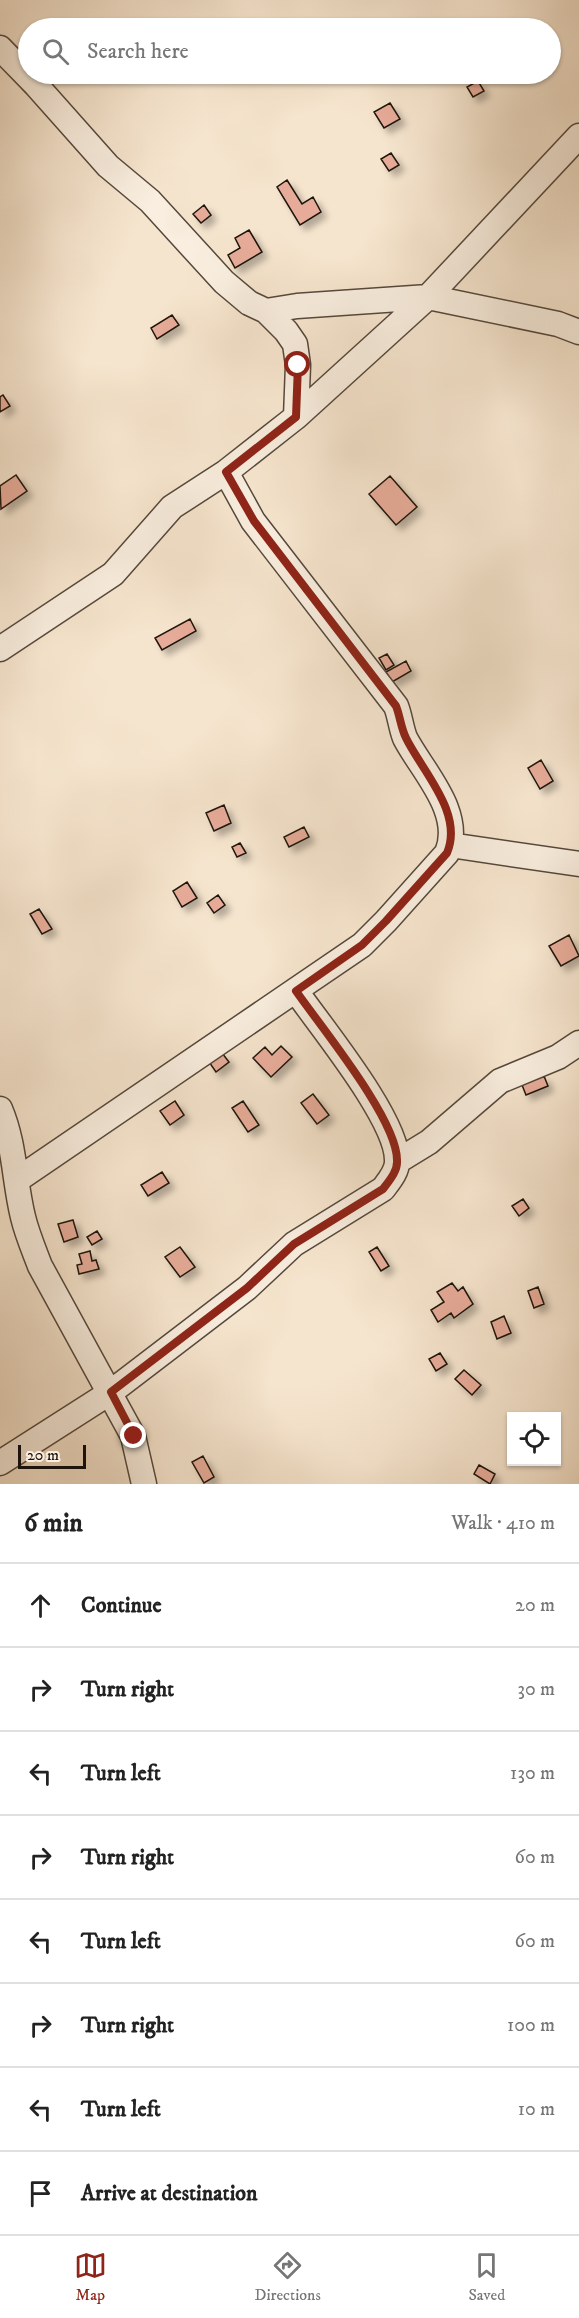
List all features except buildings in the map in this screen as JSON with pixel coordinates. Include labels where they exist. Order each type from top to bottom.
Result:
[{"type":"street","points":[[0,48],[18,66]]},
{"type":"street","points":[[36,84],[108,166],[150,201],[224,282],[249,303],[266,311],[286,331],[295,344],[298,365],[296,417]]},
{"type":"street","points":[[0,649],[112,574],[172,507],[226,472],[296,417],[428,297],[579,136]]},
{"type":"street","points":[[266,311],[297,306],[428,297],[558,324],[579,332]]},
{"type":"street","points":[[17,1180],[362,945],[447,853],[450,845],[450,827],[442,798],[404,736],[396,706],[254,521],[226,472]]},
{"type":"street","points":[[450,845],[579,864]]},
{"type":"street","points":[[0,1463],[111,1392],[247,1288],[294,1244],[383,1189],[392,1178],[398,1161],[390,1130],[373,1100],[296,991]]},
{"type":"street","points":[[398,1161],[429,1142],[500,1081],[558,1057],[579,1042]]},
{"type":"street","points":[[0,1108],[8,1128],[23,1216],[40,1266],[134,1436],[148,1482]]},
{"type":"route","points":[[134,1436],[111,1392],[247,1288],[294,1244],[383,1189],[392,1178],[398,1161],[390,1130],[373,1100],[296,991],[362,945],[447,853],[450,845],[448,818],[442,798],[404,736],[401,717],[396,706],[243,506],[226,472],[296,417],[298,365]]}]
